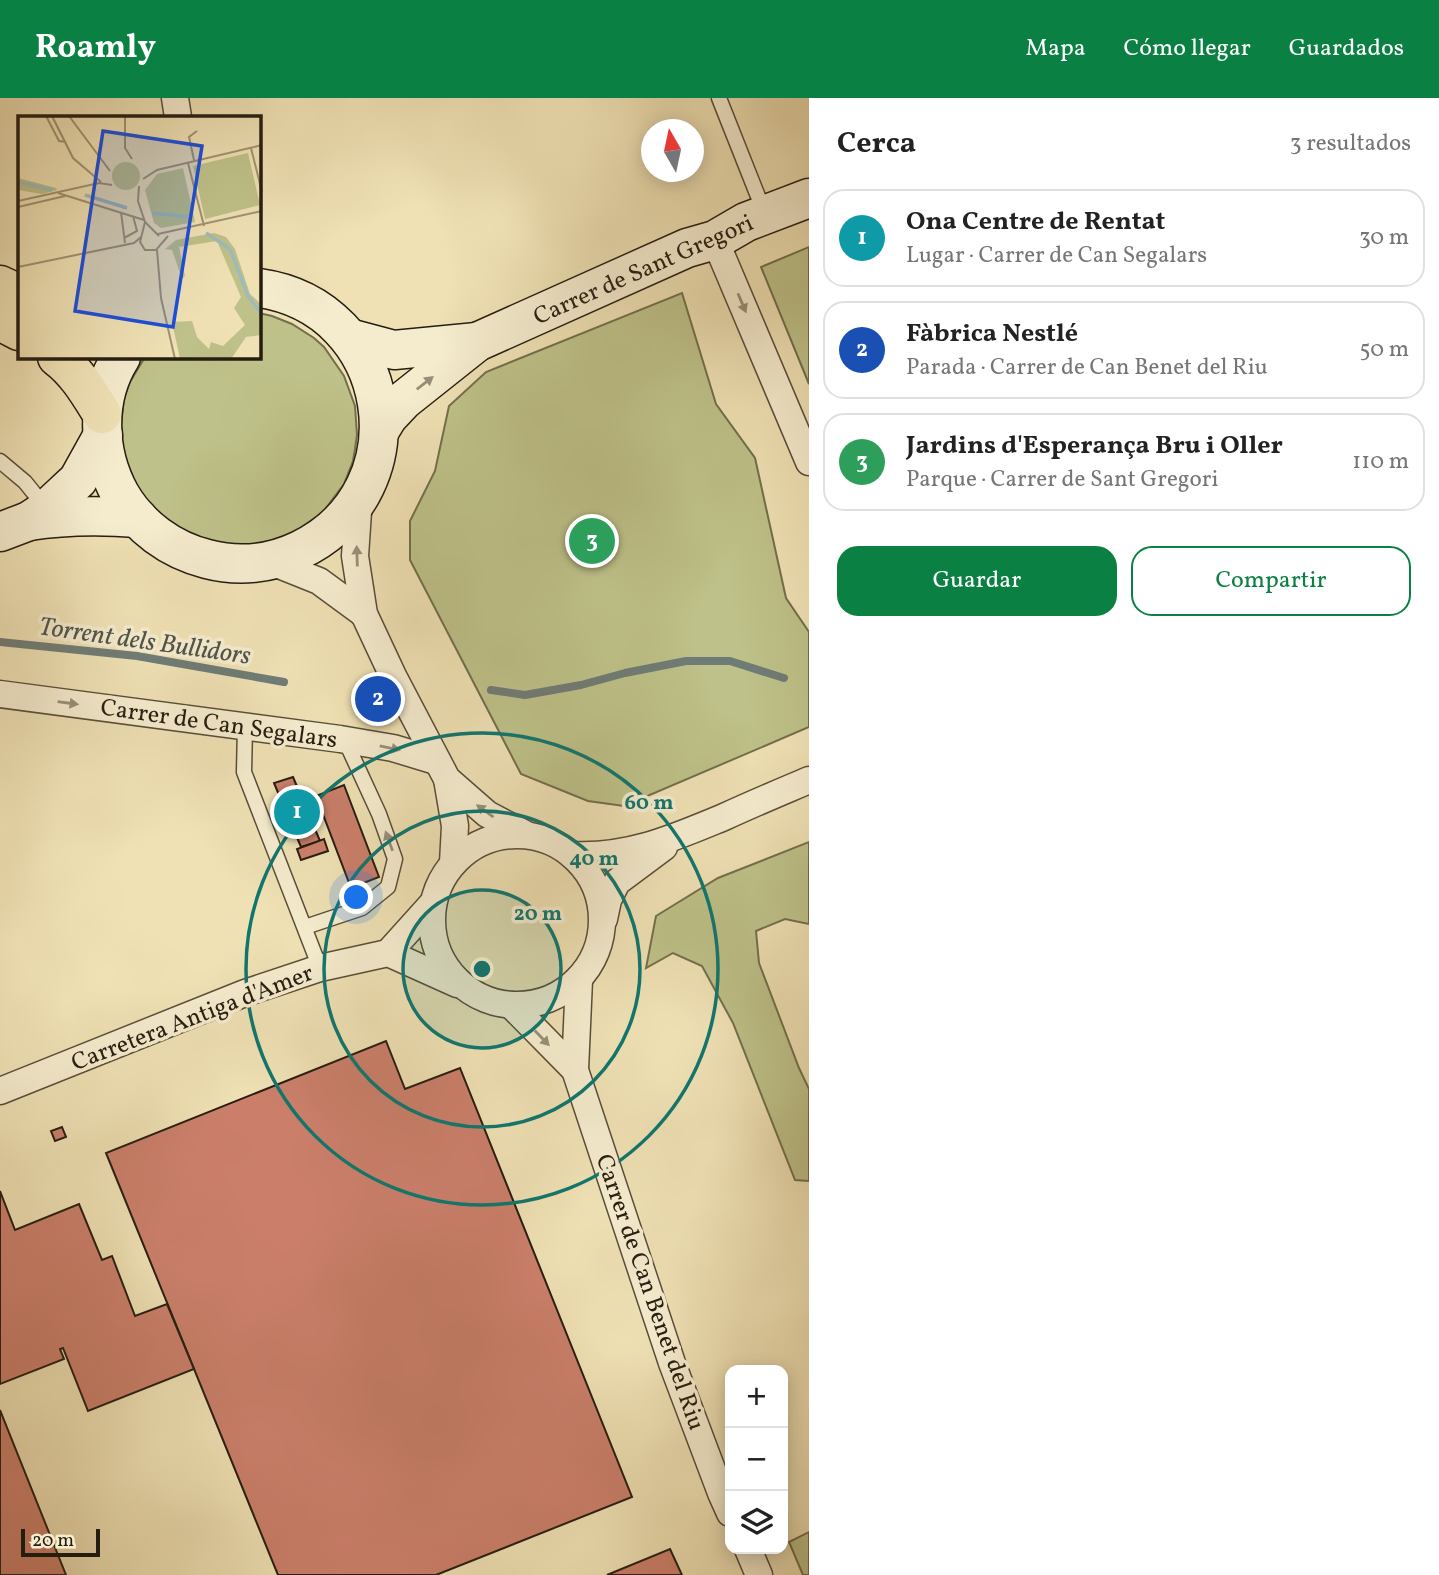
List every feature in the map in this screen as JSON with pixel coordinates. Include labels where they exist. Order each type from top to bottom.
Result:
[{"type":"highway","points":[[0,285],[18,294]]},
{"type":"highway","points":[[0,321],[18,330]]},
{"type":"highway","points":[[60,359],[84,384],[102,425]]},
{"type":"main road","name":"Carrer de Sant Gregori","points":[[380,430],[404,400],[477,342],[687,248],[715,240],[746,222],[809,198]]},
{"type":"main road","points":[[120,359],[107,388],[102,425],[107,461],[116,485],[138,518],[165,541],[198,556],[233,563],[268,561],[291,554],[321,538],[346,515],[359,497],[374,465],[380,430],[378,406],[363,359],[349,338],[331,319],[293,297],[262,287]]},
{"type":"main road","name":"Carrer de Sant Gregori","points":[[349,338],[394,350],[477,342]]},
{"type":"main road","points":[[25,521],[78,480],[102,425]]},
{"type":"main road","points":[[25,521],[97,515],[138,518]]},
{"type":"street","points":[[175,98],[178,116]]},
{"type":"street","points":[[715,240],[809,463]]},
{"type":"street","points":[[359,497],[355,556],[364,614],[442,770],[455,826],[453,863]]},
{"type":"street","points":[[268,561],[319,582],[364,614]]},
{"type":"street","name":"Carrer de Can Segalars","points":[[0,694],[393,748],[442,770]]},
{"type":"street","points":[[442,770],[487,814],[529,835],[552,842],[580,862],[593,881],[601,902],[603,924]]},
{"type":"street","points":[[572,855],[620,853],[679,836],[809,780]]},
{"type":"street","points":[[465,988],[448,971],[437,950],[432,927],[433,903],[440,882],[463,854],[487,840],[529,835]]},
{"type":"street","points":[[433,903],[388,953],[486,999],[510,1005],[532,1004],[552,998],[579,980],[596,954],[608,900],[617,882],[679,836]]},
{"type":"street","name":"Carretera Antiga d'Amer","points":[[0,1091],[232,998],[320,968],[388,953]]},
{"type":"street","name":"Carrer de Can Benet del Riu","points":[[579,980],[575,1070],[672,1363],[725,1502]]},
{"type":"street","name":"Carrer de Can Benet del Riu","points":[[510,1005],[575,1070]]},
{"type":"street","points":[[750,1554],[759,1575]]},
{"type":"lane","points":[[719,98],[765,215]]},
{"type":"lane","points":[[0,461],[25,482],[25,521]]},
{"type":"lane","points":[[245,727],[244,772],[320,968]]},
{"type":"lane","points":[[305,927],[362,908],[388,887],[396,859],[379,814],[345,740]]},
{"type":"green space","points":[[809,247],[809,384],[761,267]]},
{"type":"green space","points":[[682,293],[716,404],[755,458],[786,598],[809,632],[809,727],[624,806],[588,801],[521,774],[410,560],[410,521],[435,471],[449,406],[486,372]]},
{"type":"green space","points":[[261,313],[292,324],[324,347],[344,376],[355,406],[357,435],[353,461],[344,484],[323,512],[291,535],[261,545],[220,546],[168,524],[138,490],[123,452],[121,425],[124,399],[130,382],[144,359],[261,359]]},
{"type":"green space","points":[[809,842],[809,924],[785,919],[756,931],[759,963],[809,1089],[809,1181],[795,1180],[733,1023],[702,966],[673,953],[646,968],[656,916],[718,878]]},
{"type":"green space","points":[[809,1532],[809,1575],[803,1575],[789,1542]]},
{"type":"building","points":[[293,777],[320,841],[301,847],[274,783]]},
{"type":"building","points":[[344,785],[379,877],[351,888],[316,796]]},
{"type":"building","points":[[324,839],[328,851],[301,860],[297,849]]},
{"type":"building","points":[[386,1041],[405,1089],[460,1068],[632,1497],[436,1575],[278,1575],[106,1153]]},
{"type":"building","points":[[62,1127],[66,1137],[55,1141],[51,1131]]},
{"type":"building","points":[[0,1191],[15,1230],[79,1204],[102,1260],[112,1256],[135,1316],[167,1304],[194,1369],[88,1411],[63,1348],[60,1349],[64,1359],[0,1384]]},
{"type":"building","points":[[0,1410],[66,1575],[0,1575]]},
{"type":"building","points":[[670,1549],[682,1575],[607,1575]]},
{"type":"waterway","name":"Torrent dels Bullidors","points":[[0,642],[137,656],[284,682]]},
{"type":"waterway","name":"Torrent dels Bullidors","points":[[491,690],[525,695],[686,661],[730,661],[784,678]]},
{"type":"place","name":"Jardins d'Esperança Bru i Oller","points":[[592,541]]},
{"type":"place","name":"Fàbrica Nestlé","points":[[378,699]]},
{"type":"place","name":"Ona Centre de Rentat","points":[[297,812]]}]
